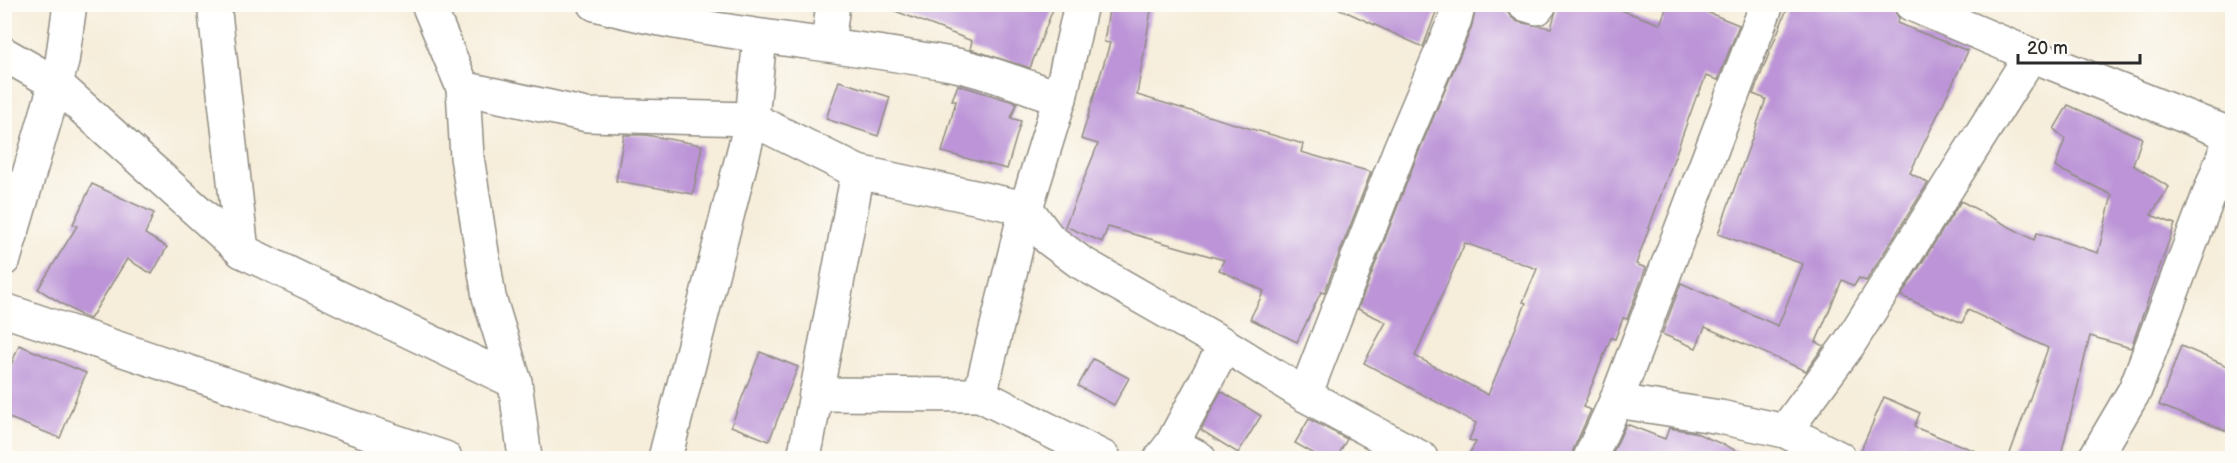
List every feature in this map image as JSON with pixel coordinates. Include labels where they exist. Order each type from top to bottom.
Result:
[{"type":"street","points":[[4,259],[62,62],[70,4]]},
{"type":"street","points":[[214,4],[242,251]]},
{"type":"street","points":[[428,4],[463,88],[467,157],[489,297],[515,382],[525,459]]},
{"type":"street","points":[[595,4],[760,37],[828,44],[954,64],[1060,98]]},
{"type":"street","points":[[828,44],[832,4]]},
{"type":"street","points":[[980,395],[1026,208],[1060,98],[1081,4]]},
{"type":"street","points":[[1305,395],[1401,149],[1454,22],[1459,4]]},
{"type":"street","points":[[1524,4],[1537,8],[1540,4]]},
{"type":"street","points":[[1590,459],[1616,401],[1767,4]]},
{"type":"street","points":[[1918,6],[2031,55],[2232,135],[2135,390],[2095,459]]},
{"type":"street","points":[[665,459],[752,119],[760,37]]},
{"type":"street","points":[[4,54],[55,83],[242,251],[515,382]]},
{"type":"street","points":[[1785,431],[1849,344],[2031,55]]},
{"type":"street","points":[[463,88],[587,115],[752,119],[858,172],[1026,208],[1049,239],[1080,262],[1225,345],[1305,395],[1421,459]]},
{"type":"street","points":[[804,459],[858,172]]},
{"type":"street","points":[[4,310],[445,459]]},
{"type":"street","points":[[1177,454],[1225,345]]},
{"type":"street","points":[[816,394],[980,395],[1104,459]]},
{"type":"street","points":[[1616,401],[1720,417],[1785,431],[1839,459]]},
{"type":"building","points":[[885,4],[1055,4],[1030,68],[970,49],[972,41],[885,7]]},
{"type":"building","points":[[1110,4],[1152,4],[1137,95],[1303,144],[1301,152],[1371,172],[1324,293],[1321,292],[1297,342],[1250,319],[1264,291],[1219,270],[1224,260],[1108,227],[1102,242],[1065,226],[1098,144],[1081,139],[1110,43],[1104,42]]},
{"type":"building","points":[[1329,4],[1439,4],[1423,47]]},
{"type":"building","points":[[1477,4],[1494,4],[1506,10],[1518,22],[1551,28],[1558,4],[1604,4],[1660,24],[1668,4],[1687,4],[1739,25],[1718,80],[1706,76],[1697,95],[1636,264],[1646,268],[1627,319],[1623,318],[1615,339],[1611,338],[1583,407],[1591,410],[1571,459],[1466,459],[1476,442],[1469,440],[1476,423],[1364,363],[1386,322],[1358,309],[1417,156],[1471,29]],"holes":[[[1465,243],[1537,269],[1523,302],[1526,303],[1488,395],[1415,356]]]},
{"type":"building","points":[[1789,4],[1883,4],[1893,8],[1899,18],[1897,23],[1968,51],[1910,173],[1928,183],[1866,281],[1859,278],[1854,286],[1842,280],[1816,342],[1824,346],[1806,371],[1705,327],[1696,348],[1662,334],[1681,283],[1778,326],[1803,264],[1718,234],[1766,99],[1753,94]]},
{"type":"building","points":[[839,81],[890,97],[878,136],[826,119]]},
{"type":"building","points":[[958,85],[1017,103],[1011,118],[1021,121],[1007,169],[942,152],[956,101],[952,100]]},
{"type":"building","points":[[2068,105],[2142,138],[2133,165],[2169,187],[2151,215],[2175,224],[2131,348],[2090,336],[2060,459],[2008,459],[2048,348],[1968,310],[1962,323],[1901,296],[1961,201],[2034,240],[2037,233],[2098,253],[2112,195],[2055,167],[2065,139],[2054,129]]},
{"type":"building","points":[[624,135],[646,135],[702,145],[693,194],[616,181]]},
{"type":"building","points":[[92,184],[154,213],[145,234],[167,247],[152,274],[127,259],[90,319],[38,289],[77,226],[73,224]]},
{"type":"building","points":[[19,345],[86,373],[60,438],[4,416],[4,383]]},
{"type":"building","points":[[2181,346],[2232,368],[2232,433],[2159,405]]},
{"type":"building","points":[[760,352],[798,367],[769,441],[731,426]]},
{"type":"building","points":[[1093,359],[1129,378],[1114,405],[1078,386]]},
{"type":"building","points":[[1221,391],[1261,416],[1238,453],[1201,430]]},
{"type":"building","points":[[1884,397],[1920,413],[1914,427],[1988,456],[1987,459],[1857,459]]},
{"type":"building","points":[[1309,419],[1347,439],[1336,459],[1323,459],[1295,443]]},
{"type":"building","points":[[1626,424],[1665,439],[1669,428],[1694,432],[1756,459],[1610,459]]}]
